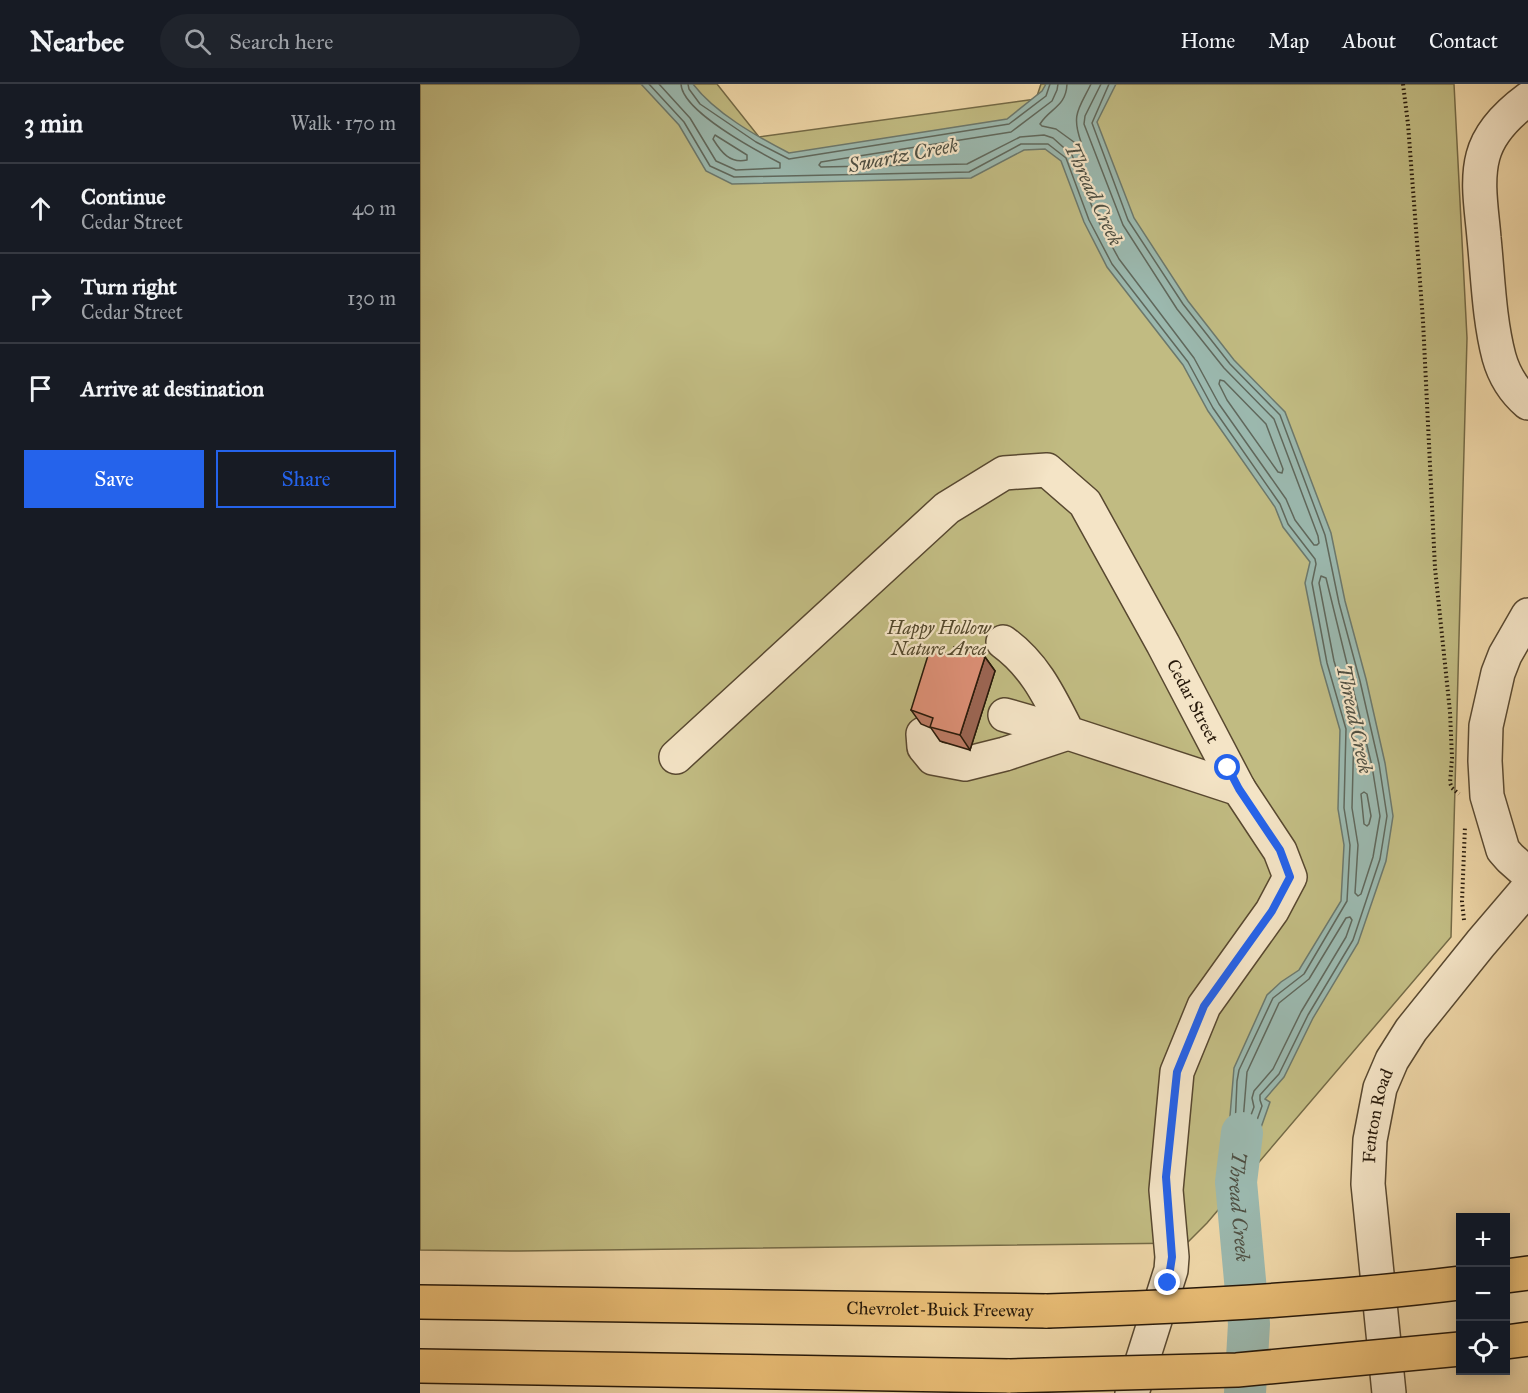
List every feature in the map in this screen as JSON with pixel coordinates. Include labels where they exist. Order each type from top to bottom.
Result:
[{"type":"highway","points":[[1510,1275],[1528,1273]]},
{"type":"highway","name":"Chevrolet-Buick Freeway","points":[[420,1302],[1047,1311],[1262,1303],[1456,1284]]},
{"type":"highway","points":[[1510,1341],[1528,1339]]},
{"type":"highway","points":[[420,1365],[1010,1376],[1237,1370],[1456,1349]]},
{"type":"street","points":[[1528,99],[1496,130],[1487,146],[1483,156],[1480,186],[1496,344],[1512,386],[1528,403]]},
{"type":"street","name":"Cedar Street","points":[[676,757],[947,508],[1004,473],[1047,470],[1084,503],[1163,644],[1239,789],[1280,850],[1290,877],[1272,911],[1204,1006],[1177,1072],[1166,1190],[1172,1257],[1171,1270],[1132,1393]]},
{"type":"street","points":[[1528,615],[1505,655],[1498,674],[1486,726],[1485,761],[1487,796],[1503,850],[1528,874]]},
{"type":"street","points":[[1003,642],[1021,655],[1042,684],[1068,733]]},
{"type":"street","points":[[1005,716],[1068,733],[1239,789]]},
{"type":"street","points":[[923,734],[924,747],[933,758],[965,764],[1005,754],[1068,733]]},
{"type":"street","name":"Fenton Road","points":[[1389,1393],[1369,1208],[1368,1162],[1373,1121],[1386,1073],[1400,1046],[1481,943],[1528,888]]},
{"type":"path","points":[[1403,84],[1423,321],[1435,568],[1451,722],[1450,783],[1464,799]]},
{"type":"path","points":[[1465,817],[1462,916],[1481,943]]},
{"type":"green space","name":"Happy Hollow Nature Area","points":[[420,84],[717,84],[759,137],[1036,99],[1041,84],[1454,84],[1467,338],[1451,937],[1207,1223],[1187,1243],[519,1251],[420,1250]]},
{"type":"water","name":"Swartz Creek","points":[[641,84],[693,84],[724,114],[789,153],[1007,119],[1042,91],[1046,84],[1116,84],[1097,122],[1134,218],[1188,301],[1234,360],[1285,412],[1331,533],[1345,601],[1385,763],[1393,816],[1386,861],[1358,943],[1313,1018],[1284,1077],[1265,1099],[1270,1102],[1252,1153],[1255,1167],[1226,1200],[1234,1068],[1267,995],[1299,970],[1341,901],[1344,845],[1338,809],[1340,730],[1321,664],[1305,583],[1310,562],[1283,527],[1275,507],[1208,411],[1183,365],[1107,267],[1084,222],[1061,161],[1045,149],[1024,150],[971,178],[732,184],[706,171],[679,125]]},
{"type":"building","points":[[954,647],[985,657],[960,735],[930,727],[933,718],[911,710],[930,649],[953,655]]},
{"type":"waterway","name":"Thread Creek","points":[[1242,1133],[1236,1182],[1249,1324],[1245,1393]]},
{"type":"route","points":[[1168,1283],[1172,1257],[1166,1177],[1177,1072],[1204,1006],[1272,911],[1290,877],[1280,850],[1239,789],[1228,768]]}]
